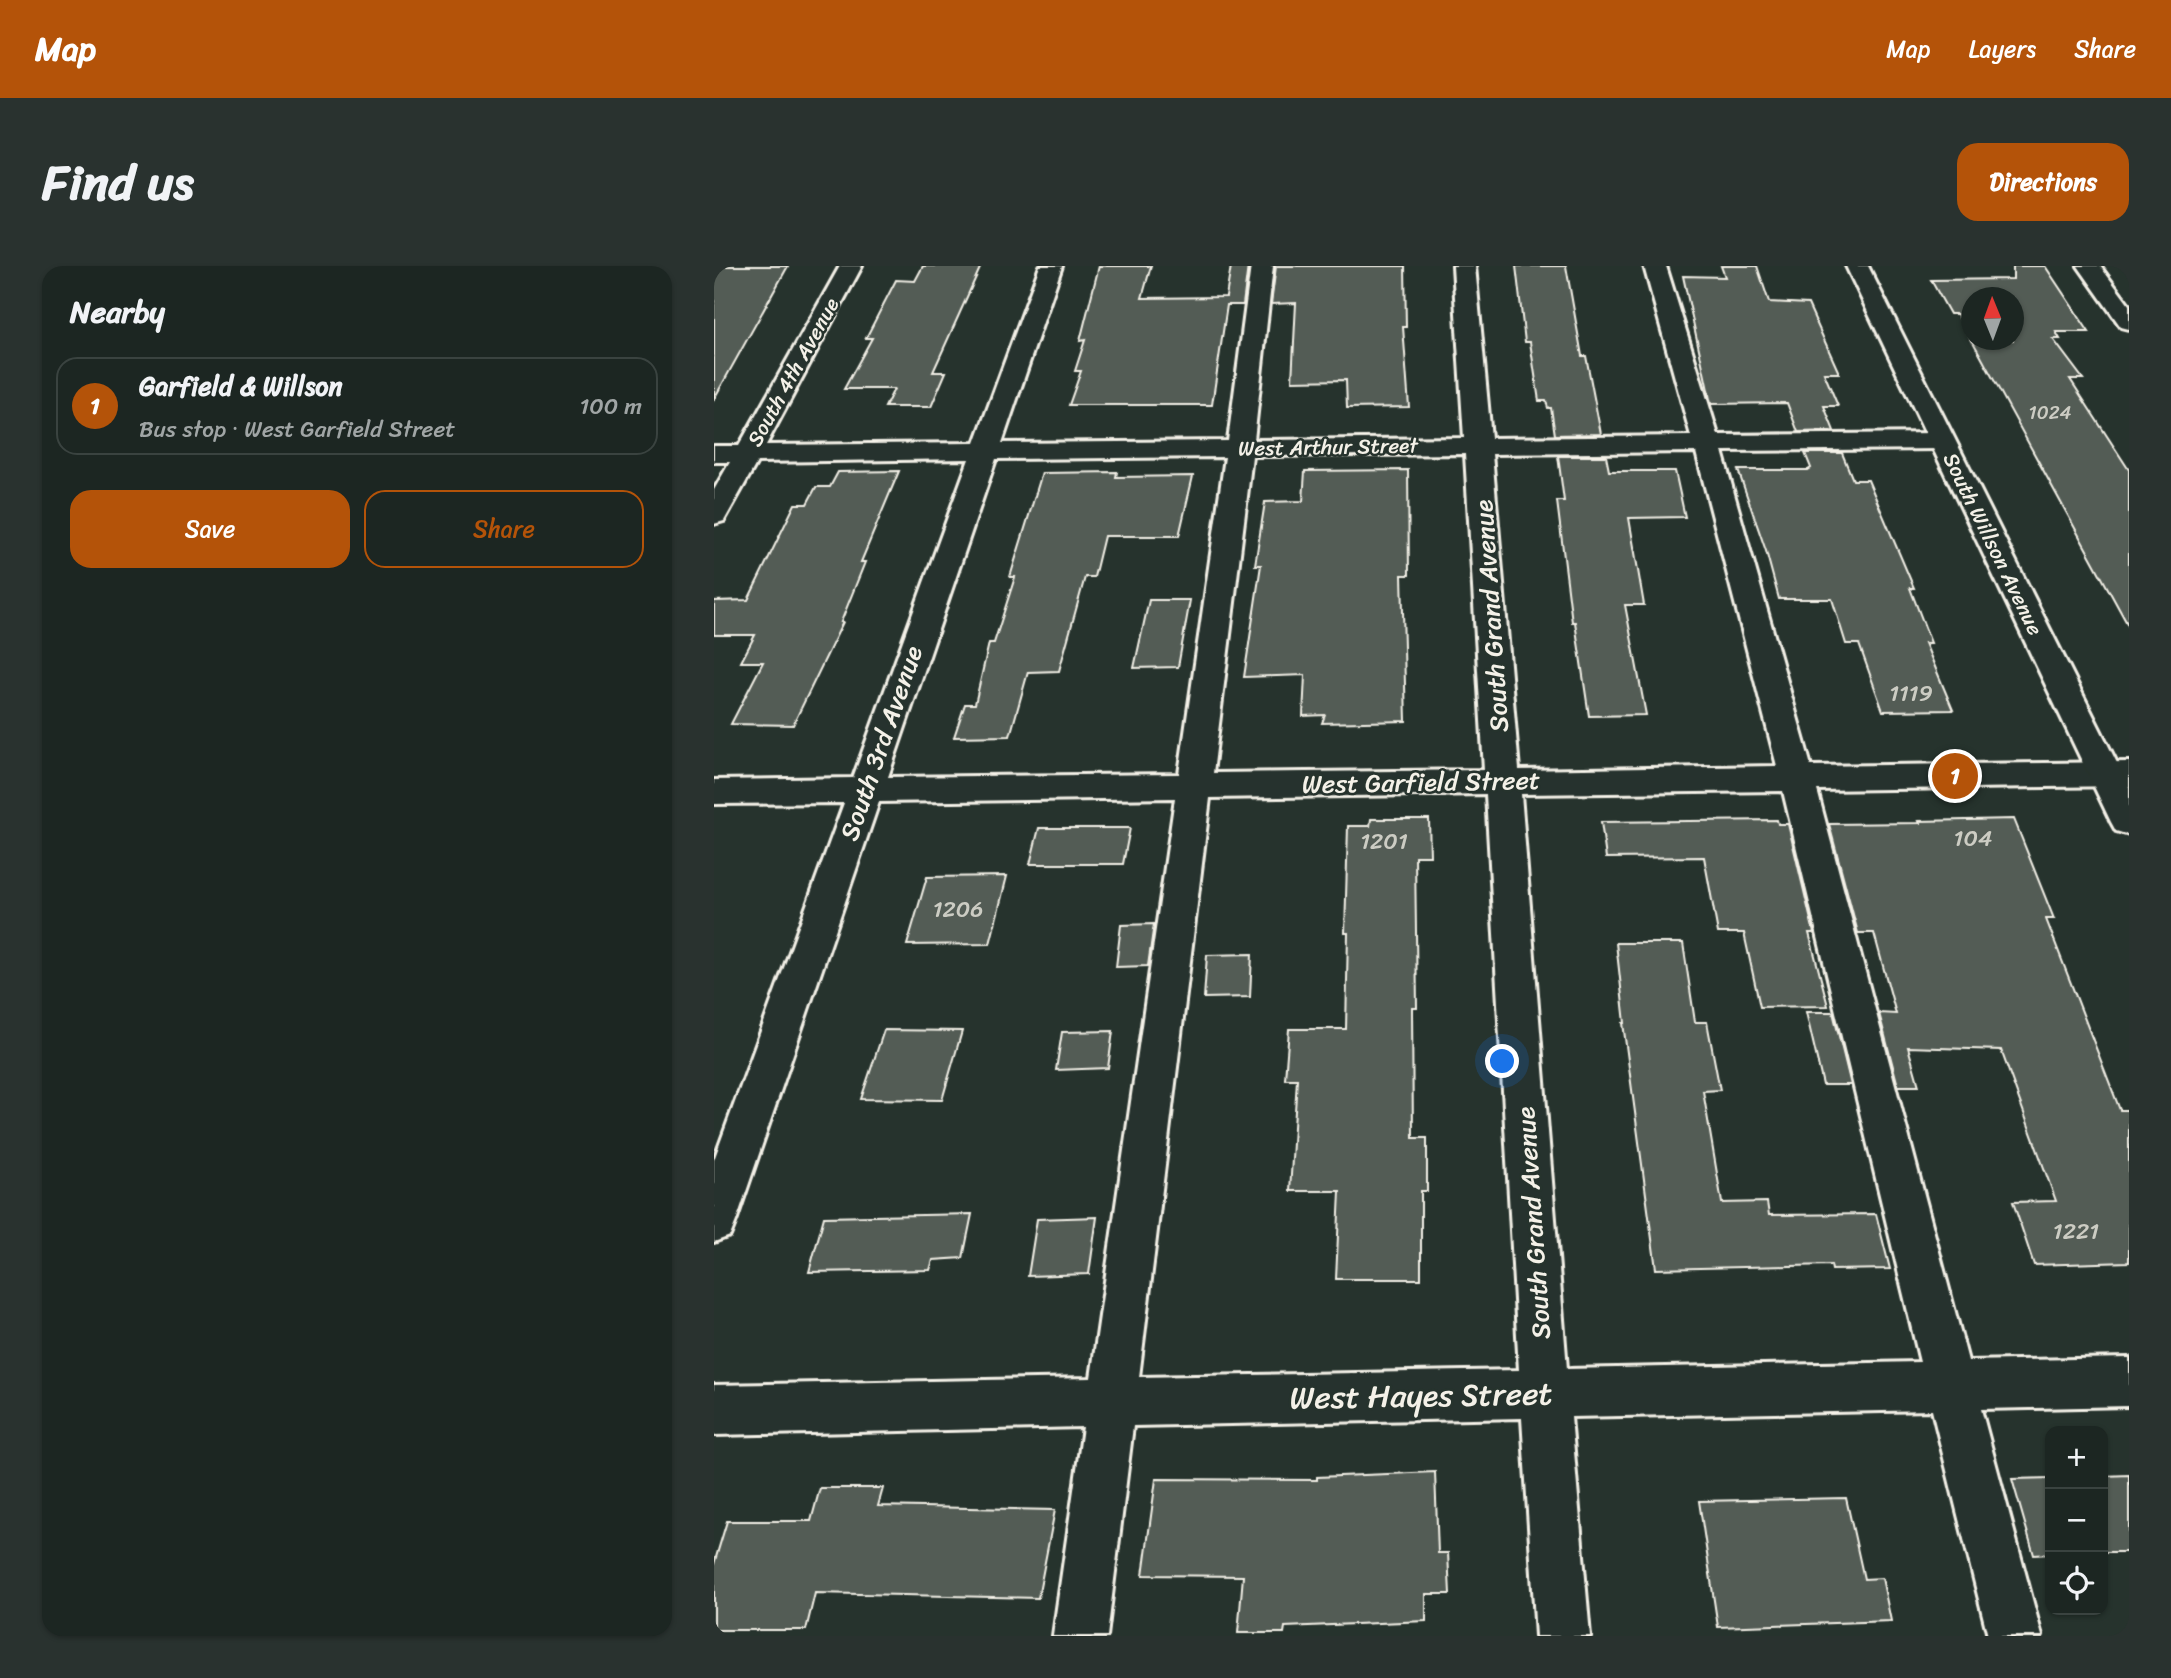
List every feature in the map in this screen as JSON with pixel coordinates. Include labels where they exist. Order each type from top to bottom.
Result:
[{"type":"street","name":"South 4th Avenue","points":[[714,515],[850,266]]},
{"type":"street","name":"South 3rd Avenue","points":[[714,1221],[864,789],[1051,266]]},
{"type":"street","points":[[1080,1636],[1240,448],[1262,266]]},
{"type":"street","name":"South Grand Avenue","points":[[1464,266],[1504,781],[1544,1392],[1563,1636]]},
{"type":"street","points":[[1655,266],[1709,443],[1798,778],[1948,1385],[2015,1636]]},
{"type":"street","name":"South Willson Avenue","points":[[1857,266],[1942,441],[2118,774],[2129,822]]},
{"type":"street","points":[[2089,266],[2129,322]]},
{"type":"street","name":"West Arthur Street","points":[[714,454],[1942,441]]},
{"type":"street","name":"West Garfield Street","points":[[714,792],[2118,774]]},
{"type":"street","name":"West Hayes Street","points":[[714,1410],[2129,1382]]},
{"type":"building","points":[[714,266],[788,266],[714,399]]},
{"type":"building","points":[[923,266],[981,266],[933,372],[946,372],[931,407],[885,407],[894,389],[844,389],[872,338],[866,338],[896,280],[915,281]]},
{"type":"building","points":[[1099,266],[1151,266],[1142,298],[1226,297],[1231,266],[1248,266],[1243,305],[1227,305],[1212,405],[1069,405],[1081,371],[1075,371],[1085,340],[1080,341]]},
{"type":"building","points":[[1276,266],[1405,266],[1406,327],[1403,327],[1409,407],[1347,408],[1346,380],[1292,381],[1296,303],[1271,304]]},
{"type":"building","points":[[1516,266],[1566,266],[1582,356],[1586,356],[1601,434],[1555,435],[1551,408],[1548,408],[1546,401],[1539,401],[1530,342],[1525,342]]},
{"type":"building","points":[[1721,266],[1757,266],[1769,302],[1808,304],[1839,373],[1824,373],[1838,406],[1824,406],[1834,431],[1798,432],[1787,403],[1711,404],[1683,276],[1725,277]]},
{"type":"building","points":[[2013,266],[2045,266],[2089,332],[2056,332],[2060,339],[2053,339],[2083,379],[2070,379],[2129,470],[2129,627],[1977,350],[2024,350],[2024,287],[1961,287],[1961,321],[1957,314],[1950,314],[1931,280],[2013,279]]},
{"type":"building","points":[[1805,453],[1842,453],[1853,480],[1868,480],[1914,588],[1910,588],[1931,643],[1925,643],[1953,710],[1883,711],[1859,644],[1846,644],[1832,599],[1779,599],[1766,551],[1738,470],[1808,470],[1811,468]]},
{"type":"building","points":[[1558,456],[1606,456],[1609,471],[1675,471],[1685,517],[1629,518],[1644,605],[1625,605],[1646,715],[1589,716],[1575,622],[1572,622],[1557,501],[1564,501]]},
{"type":"building","points":[[1408,470],[1409,575],[1402,575],[1406,721],[1322,723],[1325,715],[1303,716],[1305,675],[1244,677],[1261,565],[1255,565],[1265,502],[1303,501],[1305,471]]},
{"type":"building","points":[[899,471],[861,562],[865,562],[843,622],[793,725],[731,724],[763,662],[741,662],[755,635],[714,635],[714,601],[748,600],[795,504],[807,504],[816,487],[830,487],[838,472]]},
{"type":"building","points":[[1117,472],[1116,477],[1193,476],[1179,536],[1104,536],[1094,577],[1085,577],[1059,671],[1028,672],[1010,736],[954,737],[965,704],[975,704],[989,643],[994,643],[1015,577],[1010,577],[1042,473]]},
{"type":"building","points":[[1149,600],[1190,600],[1178,667],[1134,668]]},
{"type":"building","points":[[1371,819],[1429,819],[1430,856],[1415,856],[1417,1008],[1412,1008],[1413,1138],[1427,1138],[1427,1191],[1421,1191],[1421,1279],[1336,1279],[1340,1191],[1290,1191],[1297,1079],[1285,1079],[1289,1029],[1346,1029],[1348,826],[1370,826]]},
{"type":"building","points":[[2014,819],[2054,919],[2046,919],[2120,1110],[2129,1110],[2129,1262],[2034,1265],[2013,1202],[2056,1201],[2001,1050],[1908,1047],[1919,1086],[1898,1086],[1879,1013],[1896,1014],[1874,933],[1858,933],[1829,824]]},
{"type":"building","points":[[1777,820],[1778,824],[1788,824],[1814,933],[1809,933],[1828,1006],[1760,1007],[1744,933],[1718,933],[1704,857],[1606,858],[1601,822]]},
{"type":"building","points":[[1039,828],[1130,828],[1123,864],[1030,864]]},
{"type":"building","points":[[1007,876],[990,944],[907,945],[927,877]]},
{"type":"building","points":[[1154,924],[1148,966],[1116,967],[1121,925]]},
{"type":"building","points":[[1616,943],[1683,943],[1695,1022],[1707,1022],[1720,1090],[1703,1091],[1722,1203],[1767,1202],[1769,1215],[1876,1214],[1890,1269],[1832,1270],[1831,1265],[1656,1269],[1623,1023]]},
{"type":"building","points":[[1252,954],[1250,997],[1204,998],[1207,955]]},
{"type":"building","points":[[1806,1012],[1833,1012],[1851,1085],[1823,1085]]},
{"type":"building","points":[[884,1030],[962,1031],[942,1100],[861,1099]]},
{"type":"building","points":[[1113,1031],[1108,1068],[1056,1070],[1062,1032]]},
{"type":"building","points":[[972,1214],[963,1258],[933,1260],[930,1270],[809,1272],[824,1217]]},
{"type":"building","points":[[1097,1217],[1089,1274],[1028,1276],[1037,1219]]},
{"type":"building","points":[[1435,1472],[1438,1553],[1448,1553],[1450,1594],[1426,1594],[1426,1621],[1285,1627],[1284,1633],[1238,1633],[1243,1576],[1143,1575],[1156,1479],[1317,1480],[1317,1477]]},
{"type":"building","points":[[2129,1475],[2129,1552],[2108,1552],[2108,1476]]},
{"type":"building","points":[[2045,1478],[2045,1554],[2034,1555],[2012,1479]]},
{"type":"building","points":[[820,1488],[883,1488],[878,1506],[1055,1510],[1038,1598],[815,1593],[806,1630],[714,1630],[714,1564],[727,1521],[811,1521]]},
{"type":"building","points":[[1846,1498],[1864,1579],[1882,1578],[1891,1621],[1718,1627],[1699,1501]]},
{"type":"place","name":"Garfield & Willson","points":[[1955,776]]}]
